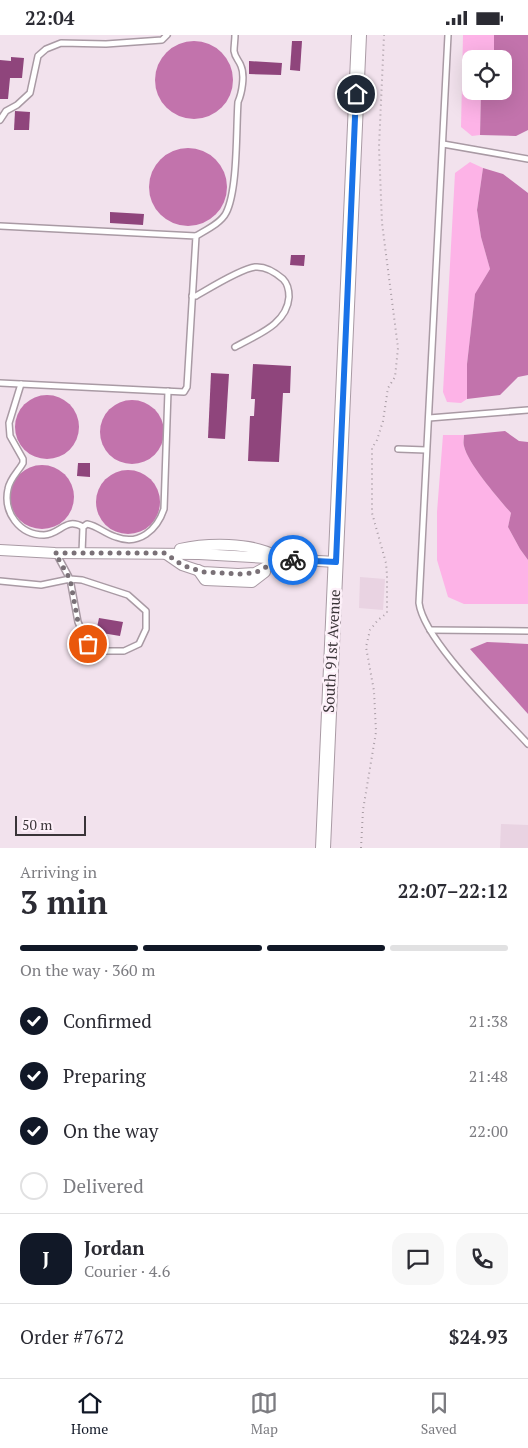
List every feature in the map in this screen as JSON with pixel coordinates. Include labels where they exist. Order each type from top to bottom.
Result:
[{"type":"main road","name":"South 91st Avenue","points":[[322,848],[359,35]]},
{"type":"street","points":[[0,550],[55,553],[165,553],[199,545],[250,548],[266,551],[281,559],[336,562]]},
{"type":"street","points":[[165,553],[182,565],[198,570],[247,574],[255,573],[281,559]]},
{"type":"lane","points":[[0,120],[6,111],[17,105],[30,93],[38,55],[46,49],[61,43],[106,45],[162,39],[168,35]]},
{"type":"lane","points":[[0,226],[196,236],[214,225],[226,214],[233,185],[242,69],[234,51],[235,35]]},
{"type":"lane","points":[[448,35],[419,603],[420,611],[430,630],[463,673],[528,744]]},
{"type":"lane","points":[[443,144],[528,159]]},
{"type":"lane","points":[[0,383],[184,392],[187,387],[196,236]]},
{"type":"lane","points":[[192,296],[196,296],[242,271],[255,267],[271,270],[286,282],[289,291],[284,315],[272,326],[235,347]]},
{"type":"lane","points":[[21,384],[9,423],[10,436],[24,463],[13,476],[8,488],[7,500],[11,516],[20,527],[38,535],[51,534],[71,523],[76,523],[83,527]]},
{"type":"lane","points":[[83,527],[87,524],[93,525],[114,537],[126,540],[140,537],[150,532],[160,521],[164,509],[168,391]]},
{"type":"lane","points":[[428,418],[528,411]]},
{"type":"lane","points":[[398,449],[426,450]]},
{"type":"lane","points":[[82,553],[83,527]]},
{"type":"lane","points":[[0,581],[41,585],[70,579],[82,580],[128,595],[146,611],[146,629],[139,644],[124,651],[100,651],[88,644],[78,622],[70,579],[55,553]]},
{"type":"lane","points":[[430,630],[528,631]]},
{"type":"path","points":[[361,848],[363,811],[376,732],[374,691],[366,647],[370,630],[386,613],[388,575],[372,513],[372,448],[377,440],[383,421],[388,388],[395,377],[398,348],[382,223],[379,147],[384,35]]},
{"type":"shaded area","points":[[463,35],[494,35],[494,50],[463,50]]},
{"type":"shaded area","points":[[494,35],[528,35],[528,130],[516,136],[480,135],[481,100],[512,100],[512,50],[494,50]]},
{"type":"shaded area","points":[[194,41],[209,44],[222,52],[230,65],[233,80],[230,95],[222,108],[209,116],[194,119],[179,116],[166,108],[158,95],[155,80],[158,65],[166,52],[179,44]]},
{"type":"shaded area","points":[[462,81],[462,100],[481,100],[480,135],[472,136],[461,127]]},
{"type":"shaded area","points":[[180,148],[196,148],[210,154],[221,165],[227,179],[227,195],[221,209],[210,220],[196,226],[180,226],[166,220],[155,209],[149,195],[149,179],[155,165],[166,154]]},
{"type":"shaded area","points":[[470,162],[483,168],[477,210],[481,237],[490,269],[475,295],[467,364],[467,399],[461,403],[447,402],[443,392],[455,173]]},
{"type":"shaded area","points":[[483,168],[503,174],[528,193],[528,375],[518,377],[500,395],[467,399],[467,364],[475,294],[490,269],[481,237],[477,210]]},
{"type":"shaded area","points":[[41,395],[53,395],[70,404],[77,415],[79,427],[77,439],[70,450],[53,459],[41,459],[29,454],[20,445],[15,433],[15,421],[20,409],[29,400]]},
{"type":"shaded area","points":[[126,400],[138,400],[155,409],[162,420],[164,432],[162,444],[155,455],[138,464],[126,464],[114,459],[105,450],[100,438],[100,426],[105,414],[114,405]]},
{"type":"shaded area","points":[[505,431],[519,441],[528,442],[528,560],[508,527],[511,513],[477,471],[464,445],[464,435]]},
{"type":"shaded area","points":[[443,435],[464,435],[464,446],[471,462],[511,513],[508,527],[528,560],[528,604],[464,604],[448,597],[437,560],[437,512]]},
{"type":"shaded area","points":[[36,465],[48,465],[65,474],[72,485],[74,497],[72,509],[65,520],[48,529],[36,529],[24,524],[15,515],[10,503],[10,491],[15,479],[24,470]]},
{"type":"shaded area","points":[[122,470],[134,470],[151,479],[158,490],[160,502],[158,514],[151,525],[134,534],[122,534],[110,529],[101,520],[96,508],[96,496],[101,484],[110,475]]},
{"type":"shaded area","points":[[360,577],[385,579],[383,610],[359,608]]},
{"type":"shaded area","points":[[487,642],[528,644],[528,714],[470,649]]},
{"type":"shaded area","points":[[501,824],[528,825],[528,848],[500,848]]},
{"type":"building","points":[[292,41],[302,41],[300,71],[290,70]]},
{"type":"building","points":[[11,57],[24,58],[22,78],[10,78],[8,99],[0,99],[0,60],[11,61]]},
{"type":"building","points":[[249,61],[282,63],[281,75],[249,74]]},
{"type":"building","points":[[15,111],[30,112],[29,130],[14,130]]},
{"type":"building","points":[[110,212],[144,214],[143,225],[110,223]]},
{"type":"building","points":[[291,255],[305,255],[304,266],[290,265]]},
{"type":"building","points":[[253,364],[291,366],[290,393],[283,393],[279,462],[248,461],[250,416],[254,416],[255,399],[251,399]]},
{"type":"building","points":[[211,373],[229,374],[225,439],[208,438]]},
{"type":"building","points":[[78,463],[90,463],[90,477],[77,476]]},
{"type":"building","points":[[99,618],[123,622],[120,636],[96,632]]},
{"type":"way so far","points":[[88,644],[78,622],[70,579],[55,553],[165,553],[182,565],[203,572],[238,574],[255,573],[281,559],[293,560]]},
{"type":"route","points":[[293,560],[336,562],[356,94]]}]
